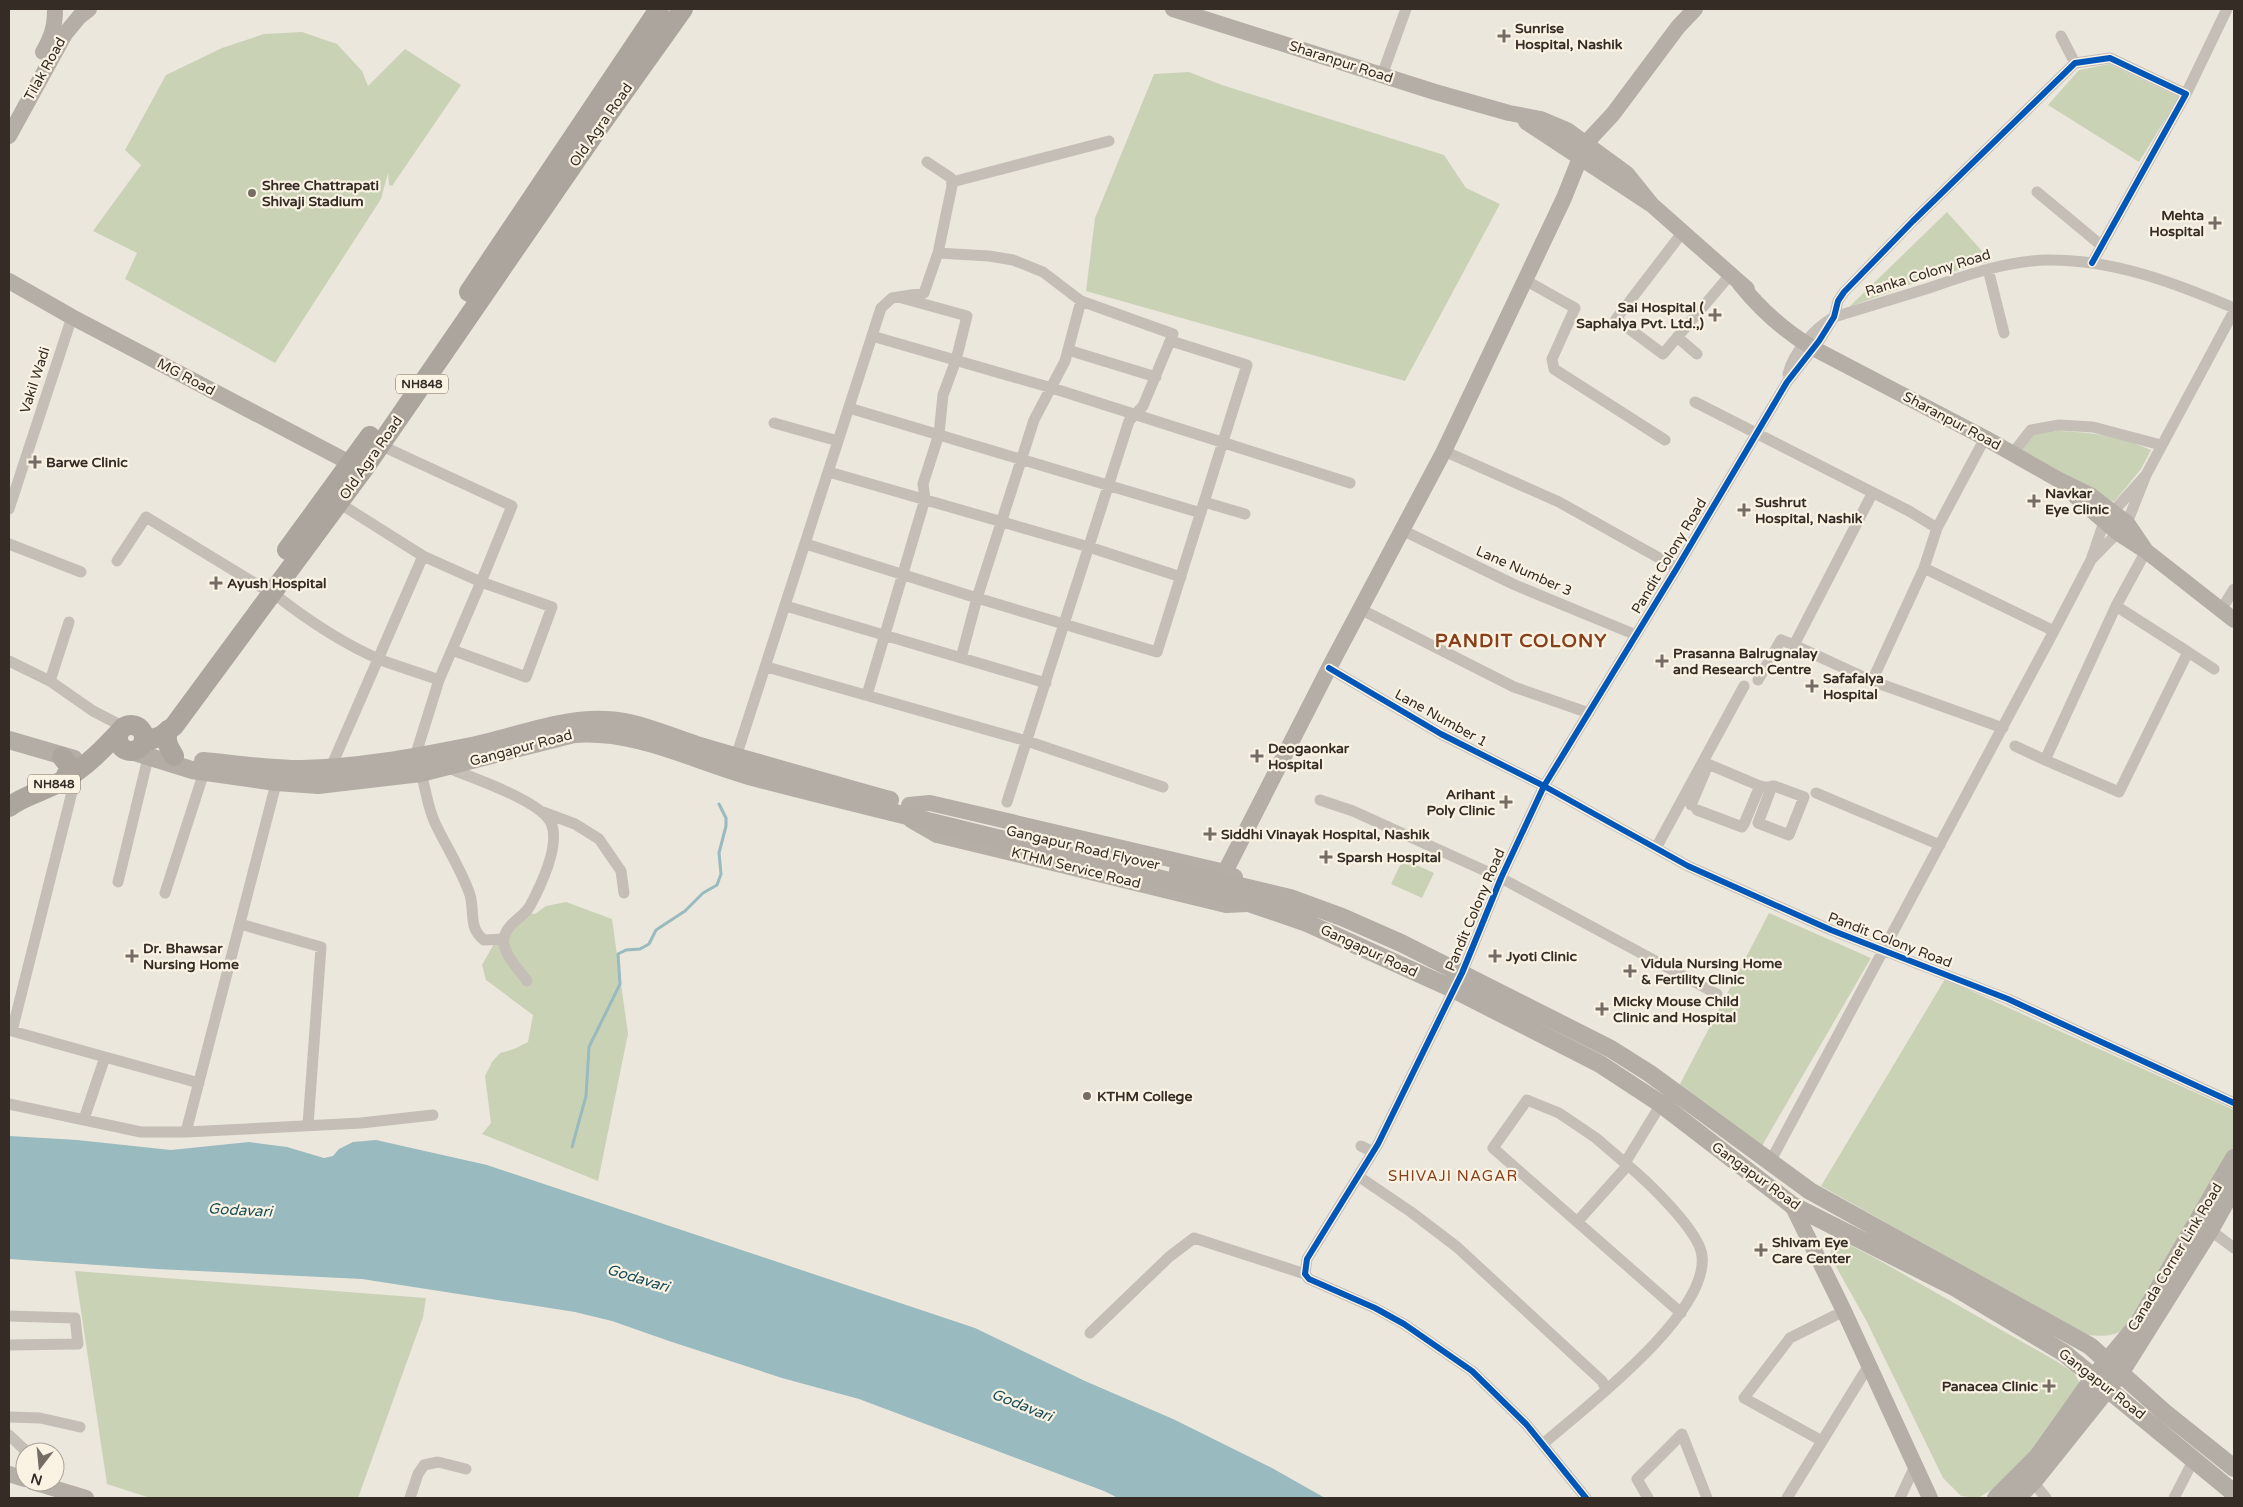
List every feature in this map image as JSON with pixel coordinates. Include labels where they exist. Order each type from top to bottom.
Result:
[{"type":"highway","name":"Old Agra Road","points":[[9,807],[68,769],[135,740],[168,730],[174,726],[267,590],[358,465],[440,335],[659,9]]},
{"type":"highway","name":"Old Agra Road","points":[[135,740],[165,718],[339,503],[358,465],[380,445],[600,124],[683,9]]},
{"type":"highway","points":[[168,730],[166,739],[174,756]]},
{"type":"main road","name":"Gangapur Road","points":[[135,740],[174,756],[278,775],[318,785],[415,768],[473,746],[559,723],[609,720],[649,728],[734,764]]},
{"type":"main road","name":"Gangapur Road","points":[[135,740],[204,772],[278,775],[332,767],[448,768],[574,734],[598,732],[630,737],[906,811]]},
{"type":"main road","points":[[9,740],[68,769]]},
{"type":"main road","name":"Gangapur Road Flyover","points":[[906,811],[1230,884],[1254,897]]},
{"type":"main road","name":"Gangapur Road","points":[[1254,897],[1290,898],[1342,917],[1462,973],[1611,1049],[1649,1073],[1810,1190],[2090,1346],[2164,1412],[2234,1468]]},
{"type":"main road","name":"Gangapur Road","points":[[1254,897],[1453,990],[1600,1064],[1661,1104],[1792,1205],[1956,1288],[2064,1353],[2234,1493]]},
{"type":"main road","name":"Canada Corner Link Road","points":[[1996,1498],[2038,1456],[2094,1377],[2138,1324],[2234,1158]]},
{"type":"main road","name":"Canada Corner Link Road","points":[[2016,1498],[2034,1482],[2121,1372],[2210,1230],[2234,1187]]},
{"type":"street","name":"Tilak Road","points":[[9,112],[50,40],[55,25],[55,9]]},
{"type":"street","name":"Sharanpur Road","points":[[1177,9],[1382,75],[1509,113],[1541,119],[1592,156],[1627,174],[1652,206],[1735,279],[1761,310],[1811,342],[1830,359],[1845,364],[2013,453],[2059,480],[2109,517],[2146,551],[2228,615]]},
{"type":"street","points":[[1382,75],[1406,9]]},
{"type":"street","points":[[1230,884],[1328,668],[1444,451],[1564,198],[1592,156],[1613,114],[1678,26],[1695,9]]},
{"type":"street","points":[[2092,263],[2186,94],[2227,9]]},
{"type":"street","name":"Tilak Road","points":[[9,136],[65,34],[85,10]]},
{"type":"street","points":[[2061,36],[2075,63]]},
{"type":"street","points":[[1834,317],[1838,302],[1861,274],[2075,63],[2110,58],[2186,94]]},
{"type":"street","points":[[1569,140],[1592,156]]},
{"type":"street","points":[[952,182],[1109,141]]},
{"type":"street","points":[[734,764],[767,667],[880,308],[892,298],[924,293],[938,253],[951,198],[952,182],[951,178],[927,162]]},
{"type":"street","points":[[2037,192],[2102,246]]},
{"type":"street","points":[[1682,232],[1616,319],[1663,354],[1735,279]]},
{"type":"street","points":[[938,253],[989,256],[1013,260],[1043,272],[1081,301],[1173,334],[1143,406],[1129,421],[1007,802]]},
{"type":"street","name":"Ranka Colony Road","points":[[1811,342],[1823,323],[1834,317],[1988,269],[2046,260],[2092,263],[2133,271],[2189,288],[2234,309]]},
{"type":"street","points":[[1988,269],[2004,333]]},
{"type":"street","points":[[1525,280],[1575,308],[1552,359],[1554,369],[1665,440]]},
{"type":"street","name":"MG Road","points":[[9,281],[72,317],[358,465]]},
{"type":"street","points":[[867,695],[926,498],[923,484],[939,434],[943,396],[956,360],[967,316],[897,297]]},
{"type":"street","points":[[961,658],[977,598],[1021,458],[1034,420],[1052,388],[1068,350],[1081,301]]},
{"type":"street","points":[[2090,560],[2122,528],[2146,474],[2234,309]]},
{"type":"street","name":"Vakil Wadi","points":[[9,509],[72,317]]},
{"type":"street","points":[[872,336],[1052,388],[1350,483]]},
{"type":"street","points":[[1678,337],[1697,354]]},
{"type":"street","points":[[806,544],[1157,652],[1247,365],[1170,341]]},
{"type":"street","name":"Pandit Colony Road","points":[[1305,1274],[1308,1259],[1373,1152],[1462,973],[1502,878],[1544,786],[1677,568],[1811,342]]},
{"type":"street","points":[[1068,350],[1156,377]]},
{"type":"street","points":[[1696,402],[1872,494],[1909,511],[1938,528]]},
{"type":"street","points":[[849,408],[1109,484],[1202,508],[1245,514]]},
{"type":"street","points":[[774,423],[838,441]]},
{"type":"street","points":[[2013,453],[2030,430],[2059,425],[2093,427],[2161,445]]},
{"type":"street","points":[[1872,681],[1924,568],[1938,528],[1985,438]]},
{"type":"street","points":[[380,445],[512,506],[439,680],[415,768],[435,825],[444,838],[469,893],[473,907],[473,926],[476,934],[484,940],[504,939]]},
{"type":"street","points":[[1444,451],[1559,502],[1677,568]]},
{"type":"street","points":[[829,472],[926,498],[1181,577]]},
{"type":"street","points":[[1770,1162],[2054,631],[2090,560],[2109,517],[2146,474]]},
{"type":"street","points":[[1794,644],[1872,494]]},
{"type":"street","points":[[339,503],[423,556],[481,582],[552,607],[526,677],[452,650]]},
{"type":"street","points":[[116,561],[146,518],[267,590],[307,619],[332,634],[380,659],[439,680]]},
{"type":"street","name":"Lane Number 3","points":[[1402,530],[1515,585],[1636,635]]},
{"type":"street","points":[[9,544],[81,572]]},
{"type":"street","points":[[2045,760],[2116,606],[2146,551]]},
{"type":"street","points":[[332,767],[423,556]]},
{"type":"street","points":[[1924,568],[2054,631]]},
{"type":"street","points":[[2228,615],[2234,589]]},
{"type":"street","points":[[786,606],[1046,683]]},
{"type":"street","points":[[2116,606],[2214,670]]},
{"type":"street","points":[[1360,609],[1514,687],[1589,713]]},
{"type":"street","points":[[50,681],[68,622]]},
{"type":"street","points":[[1758,680],[1781,640],[1794,644],[1872,681],[2003,728]]},
{"type":"street","points":[[2015,746],[2119,792],[2188,652]]},
{"type":"street","points":[[9,661],[50,681],[135,740],[118,882]]},
{"type":"street","points":[[767,667],[1027,741],[1163,787]]},
{"type":"street","name":"Lane Number 1","points":[[1328,668],[1441,734],[1544,786]]},
{"type":"street","points":[[1656,848],[1699,778],[1744,686]]},
{"type":"street","points":[[1706,763],[1760,786],[1767,788],[1772,786],[1804,797],[1789,836],[1758,823],[1772,786]]},
{"type":"street","points":[[448,768],[510,794],[542,812],[575,824],[598,839],[621,871],[624,893]]},
{"type":"street","points":[[68,769],[12,1031],[199,1083]]},
{"type":"street","points":[[165,892],[204,772]]},
{"type":"street","points":[[186,1132],[278,775]]},
{"type":"street","points":[[1699,778],[1694,807],[1742,827],[1760,786]]},
{"type":"street","name":"Pandit Colony Road","points":[[1544,786],[1688,866],[1795,914],[2008,999],[2234,1103]]},
{"type":"street","points":[[1816,793],[1940,845]]},
{"type":"street","points":[[1320,800],[1353,811],[1502,878],[1717,994]]},
{"type":"street","name":"KTHM Service Road","points":[[906,811],[930,803],[1230,884],[1254,897]]},
{"type":"street","name":"KTHM Service Road","points":[[906,811],[937,835],[1226,905],[1254,897]]},
{"type":"street","points":[[527,981],[506,948],[504,939],[508,928],[526,913],[539,890],[548,863],[553,835],[551,823],[542,812]]},
{"type":"street","points":[[240,924],[322,947],[308,1125]]},
{"type":"street","points":[[84,1118],[105,1057]]},
{"type":"street","points":[[1543,1444],[1633,1366],[1682,1313],[1701,1272],[1702,1255],[1694,1235],[1644,1178],[1596,1138],[1558,1113],[1527,1100],[1493,1148],[1682,1313]]},
{"type":"street","points":[[9,1104],[84,1118],[141,1132],[186,1132],[360,1123],[433,1114]]},
{"type":"street","points":[[1577,1222],[1627,1164],[1661,1104]]},
{"type":"street","points":[[1361,1146],[1373,1152]]},
{"type":"street","points":[[1358,1176],[1411,1212],[1457,1247],[1602,1381],[1606,1389]]},
{"type":"street","points":[[1792,1205],[1844,1311],[1930,1498]]},
{"type":"street","points":[[2210,1230],[2234,1248]]},
{"type":"street","points":[[1090,1333],[1169,1257],[1194,1238],[1305,1274],[1308,1279],[1375,1308],[1404,1324],[1472,1371],[1526,1424],[1586,1498]]},
{"type":"street","points":[[1822,1441],[1744,1398],[1790,1338],[1844,1311]]},
{"type":"street","points":[[9,1316],[75,1318],[78,1344],[9,1346]]},
{"type":"street","points":[[1787,1498],[1869,1365]]},
{"type":"street","points":[[9,1417],[40,1418],[80,1427]]},
{"type":"street","points":[[1648,1498],[1637,1478],[1682,1434],[1707,1498]]},
{"type":"street","points":[[2174,1498],[2194,1459]]},
{"type":"street","points":[[410,1498],[418,1474],[424,1465],[438,1462],[466,1469]]},
{"type":"street","points":[[1900,1498],[1915,1466]]},
{"type":"street","points":[[2034,1482],[2046,1498]]},
{"type":"street","points":[[65,1489],[86,1498]]},
{"type":"green space","name":"Shree Chattrapati Shivaji Stadium","points":[[302,32],[337,44],[362,71],[368,86],[405,49],[461,85],[392,186],[389,185],[388,173],[381,199],[275,363],[125,279],[137,253],[93,231],[141,165],[125,150],[166,75],[222,48],[264,34]]},
{"type":"green space","points":[[2109,64],[2179,97],[2139,162],[2048,105],[2079,70]]},
{"type":"green space","points":[[1189,72],[1222,85],[1444,155],[1466,188],[1500,204],[1405,381],[1086,291],[1095,218],[1154,74]]},
{"type":"green space","points":[[1947,212],[1991,261],[1920,281],[1849,307]]},
{"type":"green space","points":[[2058,431],[2082,432],[2105,436],[2128,441],[2151,450],[2141,469],[2114,502],[2020,451],[2031,435]]},
{"type":"green space","points":[[1403,859],[1434,873],[1422,898],[1391,884]]},
{"type":"green space","points":[[566,902],[612,919],[628,1034],[598,1181],[482,1134],[491,1123],[485,1076],[492,1062],[500,1053],[528,1042],[533,1015],[486,980],[482,965],[500,933],[520,911],[535,914],[546,906]]},
{"type":"green space","points":[[1769,913],[1871,958],[1759,1151],[1679,1086]]},
{"type":"green space","points":[[1945,979],[2234,1110],[2234,1162],[2139,1316],[2126,1328],[2115,1334],[2103,1336],[2085,1335],[1821,1186]]},
{"type":"green space","points":[[1838,1243],[1850,1245],[1875,1258],[2073,1372],[2080,1383],[2074,1408],[2001,1484],[1978,1498],[1961,1496],[1943,1478],[1866,1320],[1830,1256],[1832,1247]]},
{"type":"green space","points":[[75,1271],[426,1298],[423,1317],[358,1498],[150,1498],[107,1484]]},
{"type":"water","name":"Godavari","points":[[9,1136],[77,1140],[171,1150],[249,1142],[287,1147],[324,1158],[333,1156],[339,1149],[353,1142],[376,1140],[487,1165],[975,1328],[1085,1381],[1173,1419],[1272,1468],[1325,1498],[1118,1498],[1104,1491],[859,1399],[782,1378],[612,1321],[575,1312],[362,1279],[157,1269],[9,1259]]},
{"type":"waterway","points":[[572,1147],[586,1096],[589,1047],[620,984],[618,954],[626,950],[640,949],[649,944],[656,930],[685,911],[703,893],[717,885],[721,874],[719,853],[726,826],[726,818],[719,804]]},
{"type":"cycle path","points":[[1586,1498],[1526,1424],[1472,1371],[1404,1324],[1375,1308],[1309,1279],[1305,1274],[1307,1259],[1378,1144],[1462,973],[1501,878],[1544,786],[1677,568],[1787,382],[1819,341],[1834,317],[1838,301],[1844,292],[1913,221],[2075,63],[2110,58],[2186,94],[2092,263]]},
{"type":"cycle path","points":[[1329,668],[1441,734],[1544,786],[1688,866],[1831,930],[2008,999],[2234,1103]]},
{"type":"place","name":"Sunrise Hospital, Nashik","points":[[1504,36]]},
{"type":"place","name":"Shree Chattrapati Shivaji Stadium","points":[[252,193]]},
{"type":"place","name":"Mehta Hospital","points":[[2215,223]]},
{"type":"place","name":"Sai Hospital ( Saphalya Pvt. Ltd.,)","points":[[1715,315]]},
{"type":"place","name":"Barwe Clinic","points":[[35,462]]},
{"type":"place","name":"Navkar Eye Clinic","points":[[2034,501]]},
{"type":"place","name":"Sushrut Hospital, Nashik","points":[[1744,510]]},
{"type":"place","name":"Ayush Hospital","points":[[216,583]]},
{"type":"place","name":"Prasanna Balrugnalay and Research Centre","points":[[1662,661]]},
{"type":"place","name":"Safafalya Hospital","points":[[1812,686]]},
{"type":"place","name":"Deogaonkar Hospital","points":[[1257,756]]},
{"type":"place","name":"Arihant Poly Clinic","points":[[1506,802]]},
{"type":"place","name":"Siddhi Vinayak Hospital, Nashik","points":[[1210,834]]},
{"type":"place","name":"Sparsh Hospital","points":[[1326,857]]},
{"type":"place","name":"Dr. Bhawsar Nursing Home","points":[[132,956]]},
{"type":"place","name":"Jyoti Clinic","points":[[1495,956]]},
{"type":"place","name":"Vidula Nursing Home & Fertility Clinic","points":[[1630,971]]},
{"type":"place","name":"Micky Mouse Child Clinic and Hospital","points":[[1602,1009]]},
{"type":"place","name":"KTHM College","points":[[1087,1096]]},
{"type":"place","name":"Shivam Eye Care Center","points":[[1761,1250]]},
{"type":"place","name":"Panacea Clinic","points":[[2049,1386]]},
{"type":"district","name":"PANDIT COLONY","points":[[1521,641]]},
{"type":"district","name":"SHIVAJI NAGAR","points":[[1453,1176]]}]
